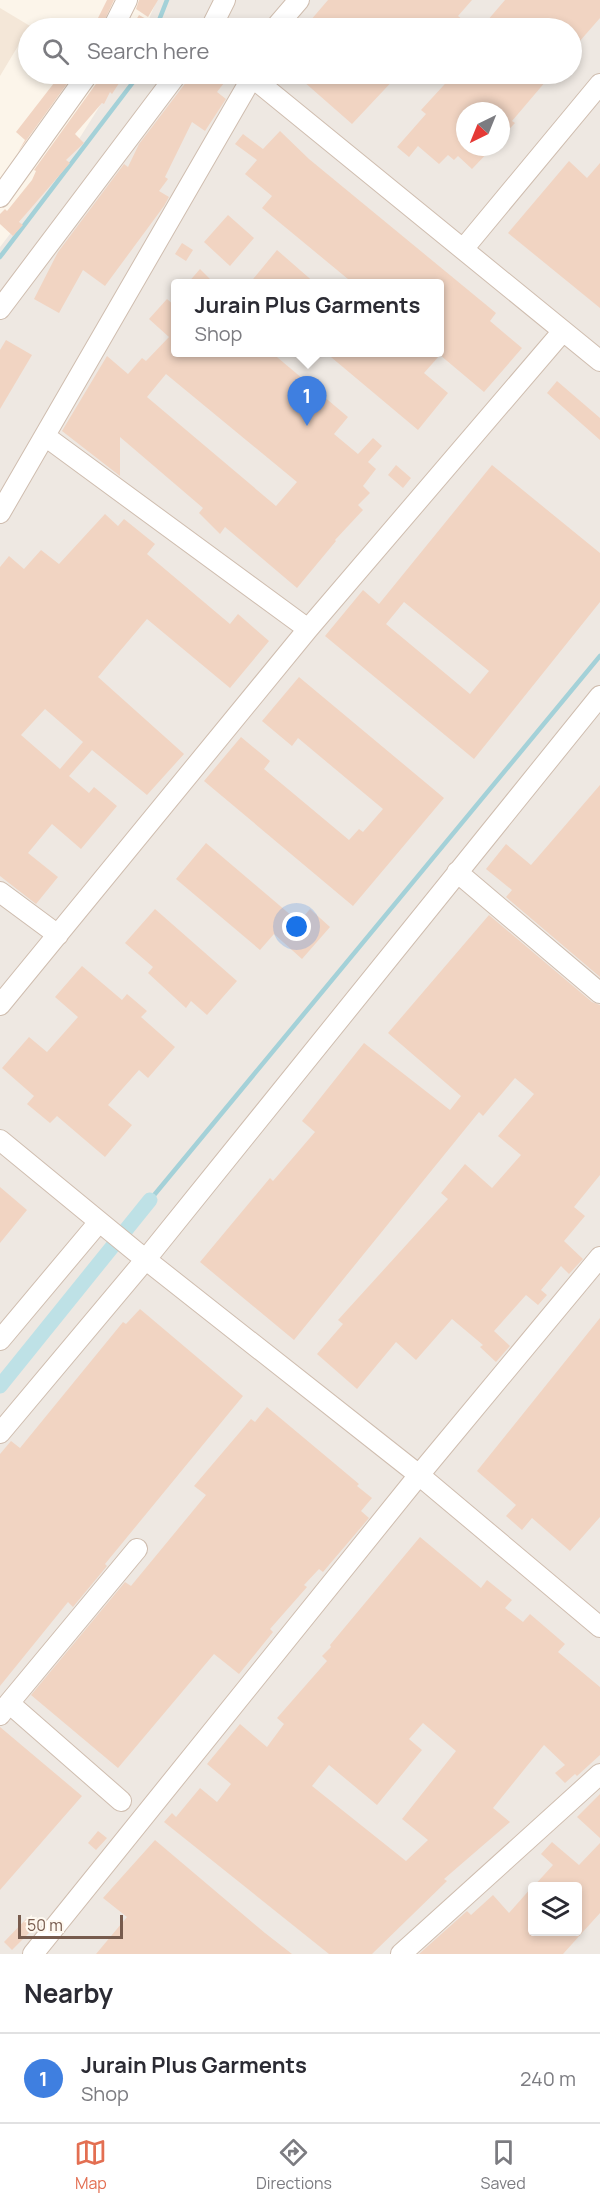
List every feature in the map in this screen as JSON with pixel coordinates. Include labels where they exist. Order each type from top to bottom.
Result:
[{"type":"street","points":[[117,18],[127,0]]},
{"type":"street","points":[[216,18],[225,0]]},
{"type":"street","points":[[284,18],[299,0]]},
{"type":"street","points":[[0,197],[81,84]]},
{"type":"street","points":[[0,309],[169,84]]},
{"type":"street","points":[[0,513],[248,84]]},
{"type":"street","points":[[263,84],[600,361]]},
{"type":"street","points":[[464,248],[600,84]]},
{"type":"street","points":[[0,1005],[308,629],[563,332]]},
{"type":"street","points":[[45,436],[308,629]]},
{"type":"street","points":[[0,1433],[140,1255],[600,696]]},
{"type":"street","points":[[457,872],[600,993]]},
{"type":"street","points":[[0,892],[58,935]]},
{"type":"street","points":[[0,1140],[140,1255],[419,1475],[600,1627]]},
{"type":"street","points":[[0,1340],[99,1222]]},
{"type":"street","points":[[33,1954],[419,1475],[600,1257]]},
{"type":"street","points":[[121,1801],[5,1709],[137,1549]]},
{"type":"street","points":[[401,1954],[600,1774]]},
{"type":"shaded area","points":[[157,0],[600,0],[600,1954],[0,1954],[0,247],[60,169],[114,84],[582,84],[582,18],[149,18]]},
{"type":"shaded area","points":[[0,8],[18,19],[18,46],[0,76]]},
{"type":"building","points":[[107,0],[114,0],[106,18],[98,18]]},
{"type":"building","points":[[139,0],[158,0],[148,17],[136,9]]},
{"type":"building","points":[[328,0],[472,0],[458,16],[460,18],[313,18]]},
{"type":"building","points":[[505,0],[600,0],[600,18],[582,39],[582,18],[490,18]]},
{"type":"building","points":[[53,84],[67,84],[18,152],[25,140],[16,132]]},
{"type":"building","points":[[96,84],[118,84],[112,94],[110,92],[104,104],[102,103],[75,134],[84,143],[66,160],[70,163],[19,222],[23,225],[13,236],[0,224],[0,214],[5,209],[7,211],[32,180],[36,171],[34,170]]},
{"type":"building","points":[[185,84],[223,84],[217,92],[226,99],[205,131],[192,122],[165,177],[168,179],[159,191],[169,197],[164,206],[105,286],[83,270],[59,313],[34,299],[58,252],[124,164],[128,167],[139,144]]},
{"type":"building","points":[[306,84],[390,84],[352,124]]},
{"type":"building","points":[[445,84],[543,84],[512,121],[515,123],[510,128],[510,102],[456,102],[456,156],[458,156],[454,160],[448,155],[439,164],[418,146],[409,157],[397,147],[426,114],[421,110]]},
{"type":"building","points":[[280,131],[309,159],[496,313],[490,321],[522,348],[484,392],[442,357],[444,279],[348,279],[262,208],[272,196],[245,174],[257,160],[235,144],[243,134],[263,149]]},
{"type":"building","points":[[458,156],[484,156],[472,169]]},
{"type":"building","points":[[569,161],[587,178],[600,163],[600,308],[508,233]]},
{"type":"building","points":[[228,215],[254,238],[230,266],[204,242]]},
{"type":"building","points":[[182,243],[193,250],[186,261],[175,254]]},
{"type":"building","points":[[277,250],[310,279],[253,279]]},
{"type":"building","points":[[200,269],[210,279],[191,279]]},
{"type":"building","points":[[167,299],[171,302],[171,357],[277,357],[348,417],[334,434],[358,454],[373,438],[382,446],[368,462],[376,469],[363,486],[370,493],[358,505],[363,510],[335,540],[297,588],[225,527],[220,534],[199,513],[203,508],[120,437],[120,476],[62,431],[107,356],[128,374],[142,358],[146,361],[169,337],[149,319]],"holes":[[[166,374],[297,482],[276,506],[147,397]]]},
{"type":"building","points":[[6,340],[32,355],[0,409],[0,350]]},
{"type":"building","points":[[331,357],[438,357],[424,373],[448,393],[418,430]]},
{"type":"building","points":[[557,381],[600,418],[600,440],[547,393]]},
{"type":"building","points":[[396,465],[411,478],[403,488],[388,475]]},
{"type":"building","points":[[492,465],[600,553],[600,602],[474,759],[325,636],[363,590],[379,604]],"holes":[[[404,602],[489,671],[470,694],[386,624]]]},
{"type":"building","points":[[105,514],[118,526],[124,519],[155,544],[147,554],[230,624],[238,614],[269,641],[230,688],[147,619],[98,677],[184,754],[147,795],[92,750],[69,776],[89,793],[94,787],[117,806],[81,849],[52,824],[28,853],[58,877],[36,904],[0,876],[0,567],[9,556],[24,569],[41,550],[59,564]],"holes":[[[45,709],[83,742],[60,769],[21,735]]]},
{"type":"building","points":[[299,677],[444,798],[353,906],[204,781],[241,737],[270,761],[264,769],[349,840],[359,829],[363,832],[383,809],[298,738],[292,746],[262,721]]},
{"type":"building","points":[[600,785],[600,977],[506,897],[512,890],[486,869],[506,844],[531,865]]},
{"type":"building","points":[[206,843],[299,922],[310,909],[330,927],[302,959],[274,934],[260,950],[176,879]]},
{"type":"building","points":[[155,909],[237,981],[207,1015],[191,1001],[186,1008],[148,973],[153,967],[125,943]]},
{"type":"building","points":[[489,915],[592,1002],[600,1005],[600,1175],[574,1207],[585,1216],[564,1241],[583,1259],[569,1274],[561,1266],[541,1290],[547,1295],[538,1305],[526,1295],[494,1331],[510,1346],[496,1362],[480,1347],[483,1345],[452,1319],[416,1360],[396,1342],[357,1389],[317,1354],[343,1324],[338,1320],[448,1199],[441,1193],[465,1164],[492,1188],[521,1155],[498,1136],[534,1094],[515,1078],[483,1116],[479,1112],[294,1340],[200,1262],[270,1178],[273,1181],[315,1132],[302,1121],[364,1043],[450,1110],[461,1096],[388,1033]]},
{"type":"building","points":[[82,966],[122,1000],[127,994],[147,1011],[141,1017],[175,1047],[148,1078],[139,1070],[108,1105],[132,1125],[105,1157],[57,1116],[50,1123],[27,1104],[34,1096],[2,1068],[29,1037],[47,1052],[78,1017],[55,997]]},
{"type":"building","points":[[0,1187],[27,1210],[0,1243]]},
{"type":"building","points":[[140,1309],[243,1396],[105,1564],[107,1566],[73,1607],[68,1602],[0,1686],[0,1454],[11,1441],[20,1448],[123,1322],[126,1324]]},
{"type":"building","points":[[600,1318],[600,1517],[570,1551],[532,1518],[522,1530],[506,1516],[516,1505],[477,1471]]},
{"type":"building","points":[[267,1407],[359,1484],[357,1486],[372,1498],[361,1511],[369,1518],[323,1572],[319,1569],[304,1585],[307,1587],[270,1629],[273,1632],[239,1674],[214,1654],[118,1768],[31,1695],[125,1582],[131,1586],[206,1495],[194,1486],[251,1419],[255,1422]]},
{"type":"building","points":[[420,1537],[481,1588],[487,1580],[512,1600],[505,1608],[523,1622],[530,1614],[565,1644],[558,1652],[600,1687],[600,1755],[577,1776],[575,1774],[565,1783],[555,1773],[565,1765],[544,1745],[493,1808],[510,1822],[444,1879],[447,1881],[372,1954],[329,1954],[164,1822],[172,1813],[176,1817],[200,1788],[217,1802],[231,1784],[207,1764],[240,1724],[267,1747],[284,1724],[277,1718],[327,1661],[322,1656],[331,1647],[330,1645]],"holes":[[[423,1723],[456,1751],[402,1819],[428,1840],[406,1861],[312,1786],[329,1765],[377,1805],[422,1750],[409,1739]]]},
{"type":"building","points":[[0,1727],[82,1796],[0,1890]]},
{"type":"building","points":[[600,1794],[600,1838],[577,1817]]},
{"type":"building","points":[[98,1831],[107,1838],[96,1850],[88,1843]]},
{"type":"building","points":[[155,1840],[292,1954],[96,1954],[127,1917],[103,1898]]},
{"type":"building","points":[[552,1842],[579,1865],[600,1843],[600,1913],[582,1933],[582,1882],[538,1882],[553,1865],[541,1854]]},
{"type":"building","points":[[528,1892],[528,1936],[579,1936],[563,1954],[419,1954],[467,1911],[471,1915],[493,1895],[509,1913]]},
{"type":"building","points":[[27,1918],[36,1926],[12,1950],[4,1942]]},
{"type":"waterway","points":[[160,18],[167,0]]},
{"type":"waterway","points":[[0,257],[132,84]]},
{"type":"waterway","points":[[150,1200],[600,656]]},
{"type":"waterway","points":[[0,1386],[150,1200]]},
{"type":"place","name":"Jurain Plus Garments","points":[[307,426]]}]
